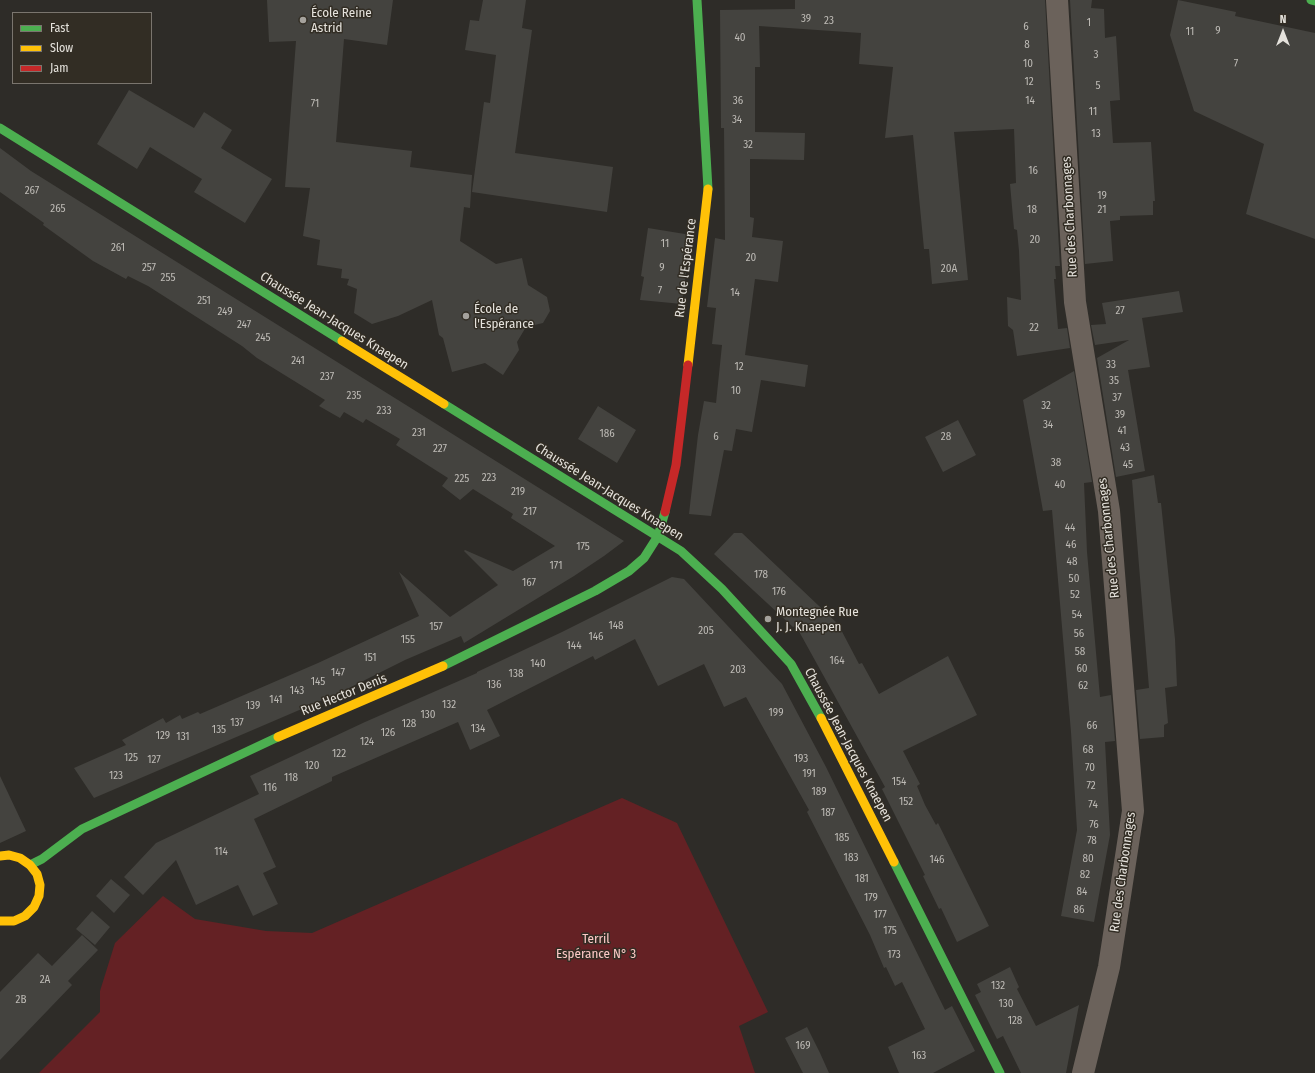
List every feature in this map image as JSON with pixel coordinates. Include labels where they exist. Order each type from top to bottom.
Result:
[{"type":"street","name":"Rue de l'Espérance","points":[[658,536],[676,465],[708,193],[697,0]]},
{"type":"street","name":"Rue des Charbonnages","points":[[1057,0],[1075,302],[1109,511],[1133,811],[1109,967],[1082,1073]]},
{"type":"street","points":[[1311,0],[1315,1]]},
{"type":"street","name":"Chaussée Jean-Jacques Knaepen","points":[[0,128],[583,491],[658,536],[681,551],[722,589],[791,664],[828,731],[1000,1073]]},
{"type":"street","name":"Rue Hector Denis","points":[[30,865],[42,859],[82,829],[294,730],[450,664],[559,610],[629,571],[644,558],[658,536]]},
{"type":"street","points":[[0,856],[9,855],[20,858],[30,865],[37,874],[40,885],[39,896],[34,907],[25,916],[14,921],[0,921]]},
{"type":"green space","name":"Terril Espérance N° 3","points":[[622,798],[677,823],[768,1012],[739,1026],[755,1073],[39,1073],[100,1012],[100,991],[115,943],[163,896],[195,919],[266,931],[312,933]]},
{"type":"building","points":[[267,0],[393,0],[387,45],[344,39],[336,142],[412,151],[410,167],[472,175],[470,208],[464,207],[460,241],[496,264],[522,258],[528,285],[547,297],[550,311],[543,323],[526,327],[517,342],[519,350],[503,375],[485,363],[452,372],[443,338],[439,335],[432,300],[398,316],[372,324],[354,313],[357,289],[347,285],[349,279],[341,278],[342,269],[317,265],[320,240],[303,236],[310,188],[285,187],[296,41],[269,42]]},
{"type":"building","points":[[483,0],[526,0],[522,28],[532,30],[515,153],[613,167],[607,212],[472,192],[484,102],[490,103],[496,55],[465,50],[470,20],[479,21]]},
{"type":"building","points":[[795,0],[1045,0],[1060,266],[1055,266],[1056,279],[1054,279],[1058,329],[1067,328],[1070,348],[1017,356],[1013,330],[1008,326],[1007,297],[1021,300],[1019,251],[1017,230],[1014,229],[1010,184],[1016,183],[1014,129],[954,132],[968,280],[932,284],[929,249],[924,249],[913,135],[885,138],[893,67],[859,64],[861,33],[759,26],[760,67],[755,67],[755,132],[805,133],[804,160],[750,159],[750,217],[754,218],[752,237],[783,241],[778,282],[755,279],[745,355],[808,365],[805,387],[761,380],[752,432],[736,429],[732,451],[724,450],[711,516],[689,514],[698,435],[704,401],[716,403],[722,345],[712,344],[716,308],[707,307],[715,238],[725,240],[724,128],[721,128],[720,10],[795,9]]},
{"type":"building","points":[[1070,0],[1092,0],[1091,8],[1104,9],[1105,38],[1116,36],[1120,100],[1110,101],[1113,143],[1151,142],[1155,201],[1153,201],[1153,215],[1120,216],[1120,220],[1110,221],[1113,261],[1085,264]]},
{"type":"building","points":[[1178,0],[1236,12],[1235,16],[1315,33],[1315,239],[1246,214],[1264,144],[1194,111],[1170,35]]},
{"type":"building","points":[[129,90],[194,128],[204,112],[232,130],[221,148],[272,179],[245,223],[194,192],[202,179],[150,147],[137,169],[97,144]]},
{"type":"building","points":[[0,148],[31,171],[624,541],[574,576],[464,643],[461,636],[405,660],[339,693],[94,798],[74,768],[126,745],[122,740],[163,718],[166,723],[180,715],[182,719],[198,712],[200,714],[318,663],[419,616],[399,572],[450,617],[498,585],[464,551],[465,550],[513,571],[555,546],[511,518],[513,514],[473,489],[460,500],[442,486],[448,478],[396,445],[400,439],[366,419],[363,423],[344,412],[340,418],[319,406],[325,400],[257,358],[242,346],[148,286],[128,276],[126,279],[93,261],[43,225],[44,223],[0,192]]},
{"type":"building","points":[[648,228],[691,235],[682,304],[640,300],[644,277],[641,276]]},
{"type":"building","points":[[1179,291],[1183,312],[1142,318],[1150,367],[1128,370],[1145,471],[1116,477],[1097,358],[1129,340],[1095,345],[1091,325],[1106,324],[1102,303]]},
{"type":"building","points":[[1074,371],[1092,482],[1084,483],[1087,552],[1100,697],[1111,695],[1115,741],[1105,742],[1110,835],[1094,922],[1061,916],[1077,830],[1071,732],[1052,510],[1043,511],[1023,400]]},
{"type":"building","points":[[598,406],[636,430],[617,463],[578,439]]},
{"type":"building","points":[[958,420],[976,455],[943,472],[925,437]]},
{"type":"building","points":[[1154,475],[1158,503],[1161,503],[1175,639],[1177,686],[1165,688],[1168,723],[1164,725],[1164,737],[1140,739],[1136,690],[1149,688],[1132,480]]},
{"type":"building","points":[[734,533],[742,533],[838,624],[859,664],[862,663],[879,694],[948,656],[977,715],[903,751],[920,784],[917,786],[925,805],[936,825],[938,823],[989,926],[957,942],[941,908],[939,909],[923,876],[925,875],[882,789],[885,787],[796,626],[793,627],[714,554]]},
{"type":"building","points":[[672,577],[684,579],[782,684],[826,767],[945,1010],[952,1006],[975,1051],[933,1073],[899,1073],[888,1047],[925,1029],[902,982],[895,986],[886,967],[884,968],[870,935],[807,812],[809,810],[746,697],[724,707],[704,664],[658,686],[635,639],[595,660],[593,656],[487,710],[500,736],[470,750],[458,722],[332,777],[332,781],[254,819],[276,867],[263,873],[278,904],[253,916],[238,885],[196,905],[176,860],[143,895],[124,877],[156,843],[259,794],[250,776],[365,722],[477,673]]},
{"type":"building","points":[[0,776],[26,831],[0,843]]},
{"type":"building","points":[[111,879],[130,895],[114,913],[96,896]]},
{"type":"building","points":[[92,911],[110,927],[95,945],[76,929]]},
{"type":"building","points":[[82,935],[98,950],[68,981],[72,985],[0,1060],[0,992],[38,953],[52,966]]},
{"type":"building","points":[[1010,967],[1019,987],[1017,989],[1036,1026],[1079,1005],[1066,1073],[1021,1073],[1003,1036],[997,1039],[975,995],[981,992],[977,984]]},
{"type":"building","points":[[807,1027],[829,1073],[803,1073],[785,1038]]},
{"type":"traffic: fast","points":[[697,0],[708,189]]},
{"type":"traffic: fast","points":[[1311,0],[1315,1]]},
{"type":"traffic: fast","points":[[0,128],[342,341]]},
{"type":"traffic: fast","points":[[444,404],[681,551],[722,589],[791,664],[821,718]]},
{"type":"traffic: fast","points":[[443,666],[595,591],[629,571],[644,558],[658,536],[665,512]]},
{"type":"traffic: fast","points":[[30,865],[42,859],[82,829],[278,737]]},
{"type":"traffic: fast","points":[[894,862],[1000,1073]]},
{"type":"traffic: slow","points":[[688,365],[708,189]]},
{"type":"traffic: slow","points":[[342,341],[444,404]]},
{"type":"traffic: slow","points":[[278,737],[443,666]]},
{"type":"traffic: slow","points":[[821,718],[894,862]]},
{"type":"traffic: slow","points":[[0,856],[9,855],[20,858],[30,865],[37,874],[40,885],[39,896],[34,907],[25,916],[14,921],[0,921]]},
{"type":"traffic: jam","points":[[665,512],[676,465],[688,365]]},
{"type":"place","name":"École Reine Astrid","points":[[303,20]]},
{"type":"place","name":"École de l'Espérance","points":[[466,316]]},
{"type":"place","name":"Montegnée Rue J. J. Knaepen","points":[[768,619]]}]
